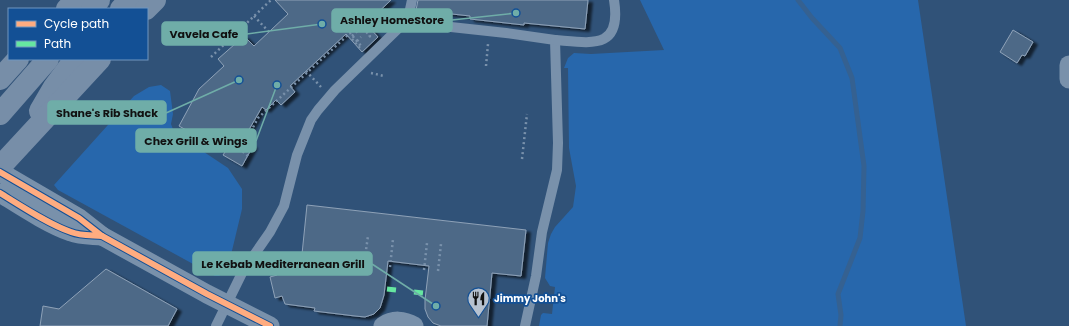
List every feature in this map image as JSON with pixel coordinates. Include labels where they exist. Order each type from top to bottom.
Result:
[{"type":"main road","points":[[68,8],[76,0]]},
{"type":"main road","points":[[93,8],[99,0]]},
{"type":"main road","points":[[122,8],[130,0]]},
{"type":"main road","points":[[147,8],[156,0]]},
{"type":"main road","points":[[0,78],[17,60]]},
{"type":"main road","points":[[0,114],[47,60]]},
{"type":"main road","points":[[21,146],[54,87],[74,60]]},
{"type":"main road","points":[[0,167],[99,60]]},
{"type":"street","points":[[1069,65],[1069,79]]},
{"type":"street","points":[[0,172],[79,218],[102,236],[226,304],[270,326]]},
{"type":"street","points":[[0,193],[31,212],[71,232],[102,236]]},
{"type":"street","points":[[383,326],[391,322],[400,321],[414,326]]},
{"type":"lane","points":[[216,326],[243,271],[261,246],[284,206],[297,155],[311,120],[335,90],[405,22],[409,14],[412,0]]},
{"type":"lane","points":[[405,22],[590,43],[606,38],[612,33],[614,27],[614,0]]},
{"type":"lane","points":[[525,326],[536,276],[542,232],[557,170],[558,143],[555,40]]},
{"type":"path","points":[[211,56],[271,0]]},
{"type":"path","points":[[254,16],[269,32]]},
{"type":"path","points":[[248,156],[241,150],[258,118],[350,33],[352,38],[359,47],[370,36],[362,27],[352,38]]},
{"type":"path","points":[[357,41],[361,37]]},
{"type":"path","points":[[352,38],[362,47]]},
{"type":"path","points":[[306,71],[322,89]]},
{"type":"path","points":[[370,72],[372,74],[384,76]]},
{"type":"path","points":[[522,159],[528,114]]},
{"type":"path","points":[[364,264],[368,236]]},
{"type":"path","points":[[390,267],[393,239]]},
{"type":"path","points":[[424,270],[427,243]]},
{"type":"path","points":[[438,271],[441,244]]},
{"type":"shaded area","points":[[640,0],[918,0],[966,326],[539,326],[541,315],[543,313],[552,314],[555,287],[550,286],[545,278],[548,243],[555,227],[573,207],[576,186],[569,148],[568,68],[564,68],[568,58],[574,53],[591,54],[664,50]]},
{"type":"shaded area","points":[[161,85],[170,91],[173,114],[171,124],[174,132],[228,168],[242,189],[242,209],[230,259],[223,273],[219,276],[215,276],[58,190],[54,185],[134,96],[149,87]]},
{"type":"building","points":[[275,0],[391,0],[366,24],[378,37],[362,52],[346,34],[290,86],[295,92],[281,105],[276,100],[266,110],[262,107],[243,140],[253,146],[242,166],[223,155],[225,152],[179,126],[199,89],[224,66],[218,59],[244,36],[254,46],[288,14]]},
{"type":"building","points":[[418,0],[588,0],[585,29],[524,23],[524,25],[470,19],[470,16],[416,10]]},
{"type":"building","points":[[1013,30],[1033,42],[1025,56],[1022,55],[1017,63],[1000,52]]},
{"type":"building","points":[[307,205],[526,230],[521,276],[492,273],[487,326],[441,326],[433,323],[428,317],[425,309],[429,266],[388,261],[384,295],[380,308],[374,314],[365,317],[355,316],[314,311],[315,308],[285,304],[282,296],[275,298],[270,277],[277,275],[275,268],[284,253],[301,264]]},
{"type":"building","points":[[106,269],[177,309],[168,326],[40,326],[43,306],[59,309]]},
{"type":"waterway","points":[[798,0],[812,18],[840,48],[852,78],[864,166],[863,211],[860,238],[838,294],[841,315],[840,326]]},
{"type":"marked path","points":[[387,289],[396,290]]},
{"type":"marked path","points":[[414,292],[423,293]]},
{"type":"cycle path","points":[[0,172],[79,218],[102,236],[79,234],[62,229],[0,193]]},
{"type":"cycle path","points":[[102,236],[207,294],[270,326]]},
{"type":"place","name":"Ashley HomeStore","points":[[516,13]]},
{"type":"place","name":"Vavela Cafe","points":[[322,24]]},
{"type":"place","name":"Shane's Rib Shack","points":[[239,80]]},
{"type":"place","name":"Chex Grill & Wings","points":[[277,85]]},
{"type":"place","name":"Le Kebab Mediterranean Grill","points":[[436,306]]},
{"type":"place","name":"Jimmy John's","points":[[479,318]]}]
